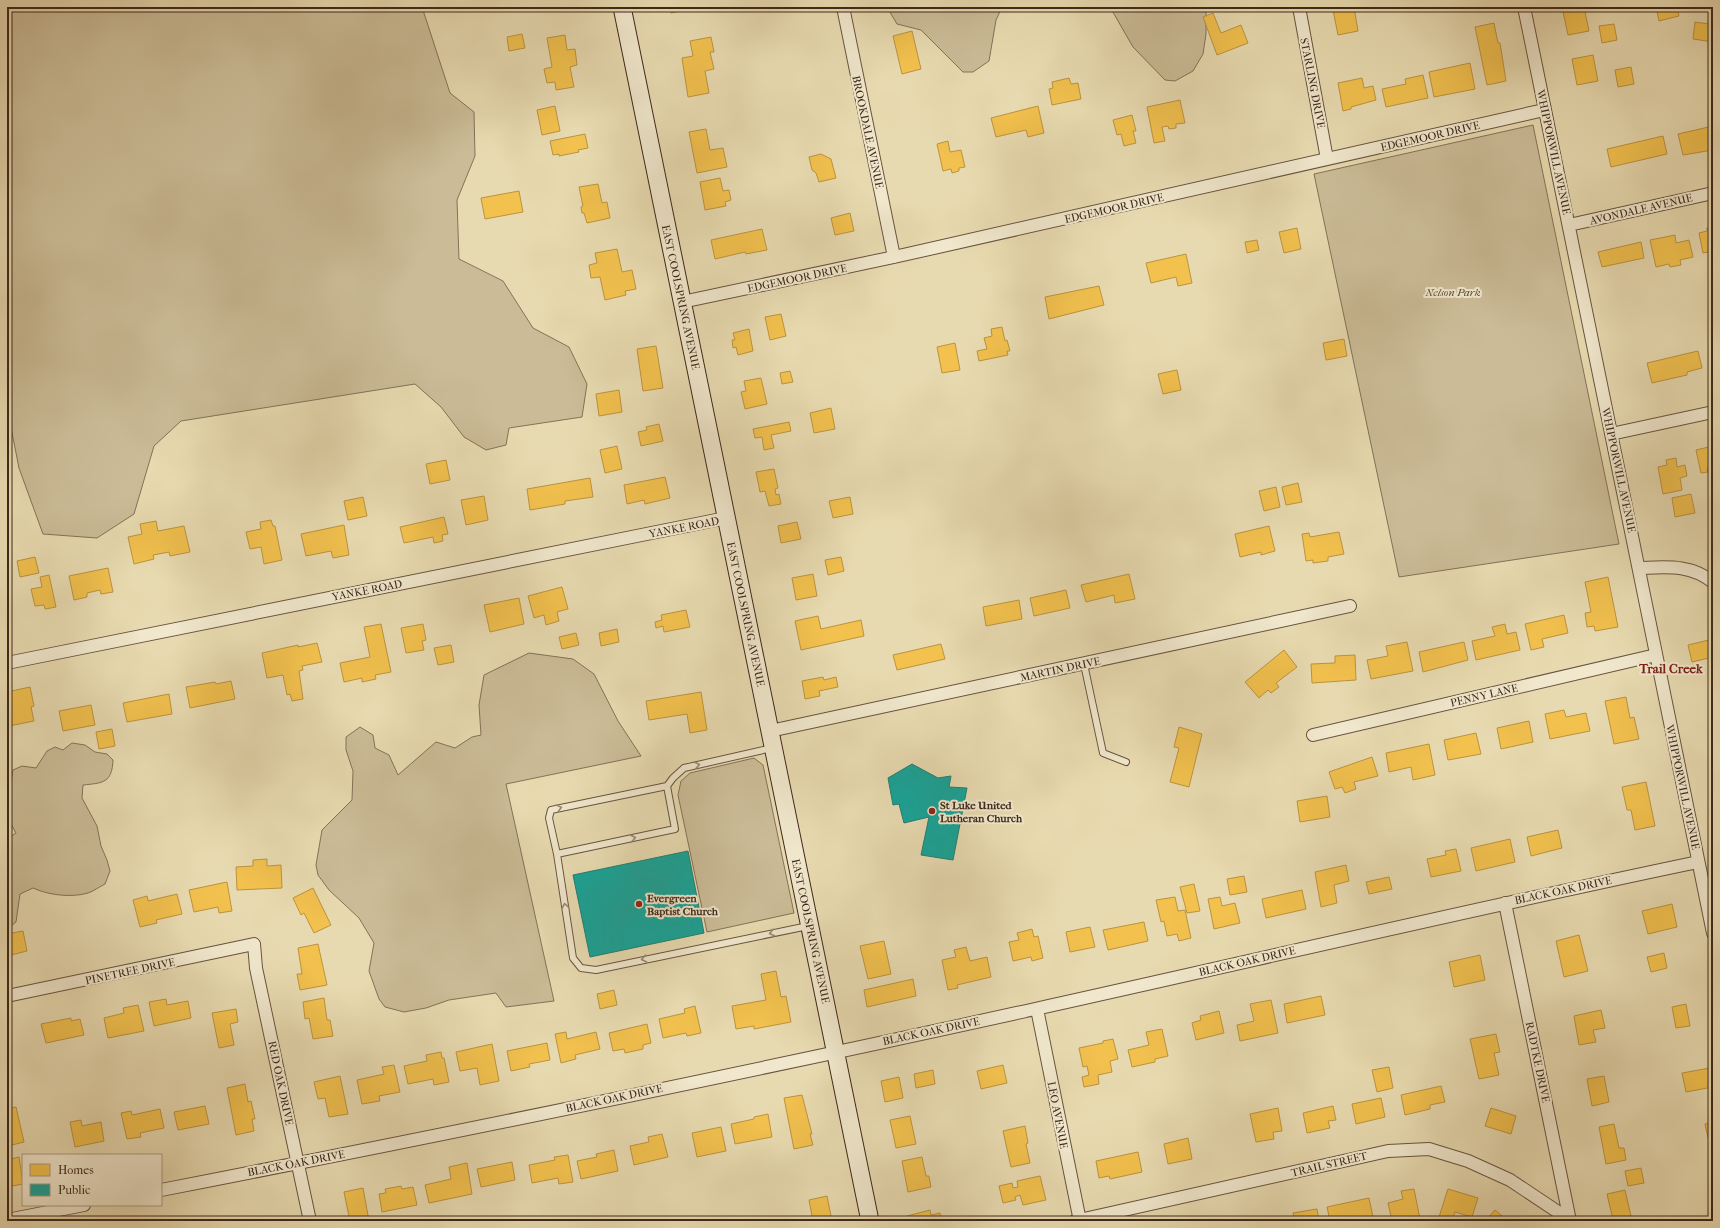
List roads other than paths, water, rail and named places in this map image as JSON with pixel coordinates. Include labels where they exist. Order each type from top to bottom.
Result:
[{"type":"street","name":"EAST COOLSPRING AVENUE","points":[[622,7],[870,1221]]},
{"type":"street","name":"BROOKDALE AVENUE","points":[[843,7],[894,257]]},
{"type":"street","name":"STARLING DRIVE","points":[[1299,7],[1328,159]]},
{"type":"street","name":"WHIPPORWILL AVENUE","points":[[1524,7],[1544,110],[1640,568],[1656,655],[1713,933]]},
{"type":"street","name":"EDGEMOOR DRIVE","points":[[682,302],[894,257],[1544,110]]},
{"type":"street","name":"AVONDALE AVENUE","points":[[1569,225],[1713,193]]},
{"type":"street","points":[[1611,434],[1713,412]]},
{"type":"street","name":"YANKE ROAD","points":[[7,663],[726,518]]},
{"type":"street","points":[[1640,568],[1680,566],[1706,576],[1713,582]]},
{"type":"street","name":"MARTIN DRIVE","points":[[770,731],[1350,606]]},
{"type":"street","name":"PENNY LANE","points":[[1313,734],[1656,655]]},
{"type":"street","name":"BLACK OAK DRIVE","points":[[162,1190],[835,1052],[1036,1009],[1505,902],[1698,862]]},
{"type":"street","name":"RADTKE DRIVE","points":[[1505,902],[1570,1220]]},
{"type":"street","name":"PINETREE DRIVE","points":[[7,996],[254,944]]},
{"type":"street","name":"RED OAK DRIVE","points":[[254,944],[256,968],[310,1221]]},
{"type":"street","name":"LEO AVENUE","points":[[1036,1009],[1078,1221]]},
{"type":"street","name":"TRAIL STREET","points":[[1078,1221],[1388,1151],[1429,1149],[1468,1161],[1510,1180],[1570,1220]]},
{"type":"street","points":[[7,1220],[79,1206]]},
{"type":"lane","points":[[1084,664],[1103,753],[1126,762]]},
{"type":"lane","points":[[773,748],[684,768],[667,786],[551,810],[549,818],[557,854],[573,958],[581,968],[596,970],[810,926]]},
{"type":"lane","points":[[557,854],[675,829],[667,786]]},
{"type":"place","name":"St Luke United Lutheran Church","points":[[932,811]]},
{"type":"place","name":"Evergreen Baptist Church","points":[[639,904]]},
{"type":"district","name":"Trail Creek","points":[[1671,668]]},
{"type":"park label","name":"Nelson Park","points":[[1453,292]]}]
